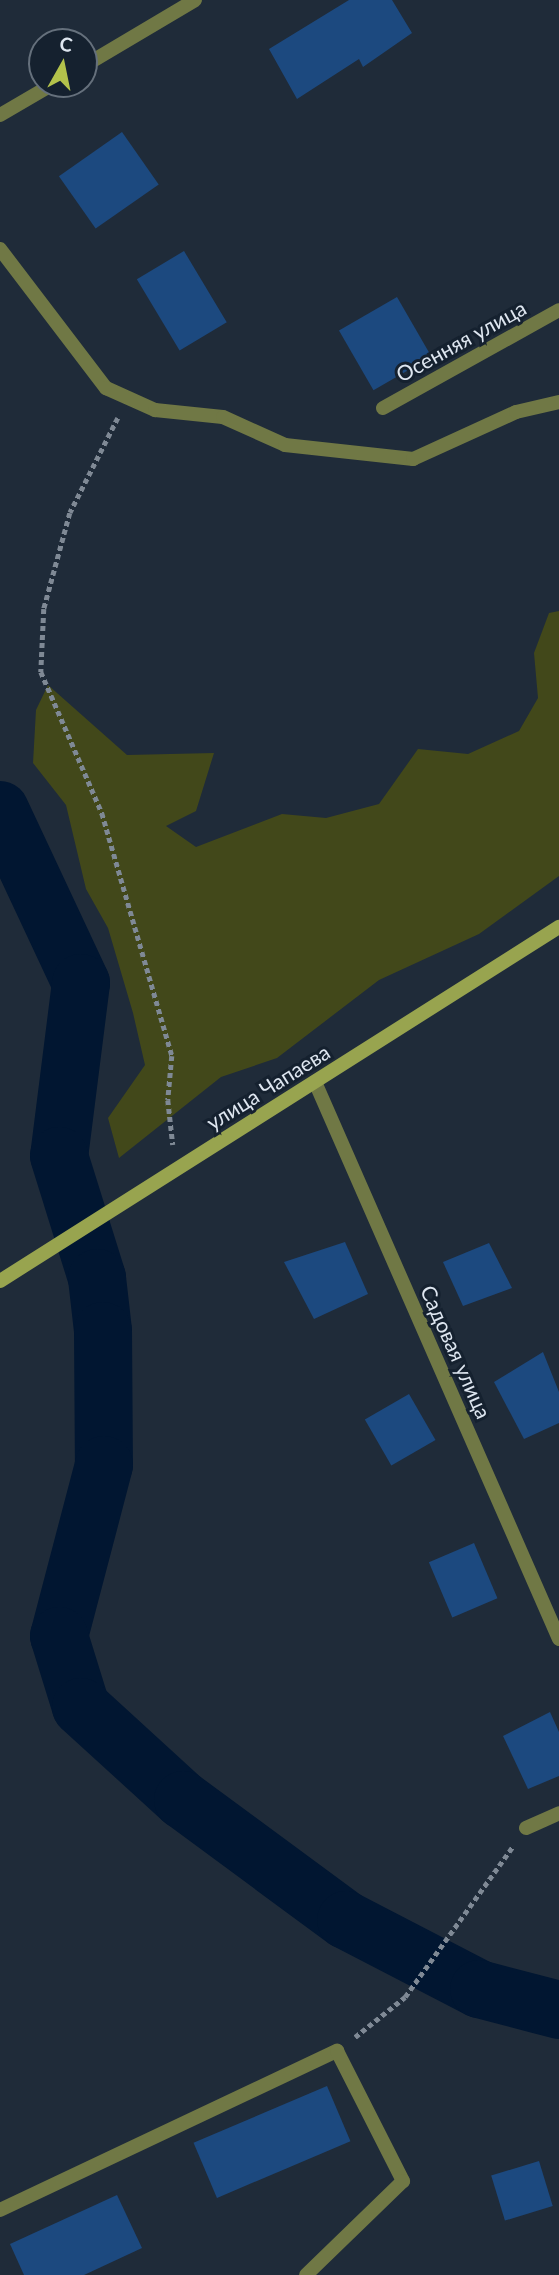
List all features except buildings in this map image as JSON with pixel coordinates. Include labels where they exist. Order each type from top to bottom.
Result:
[{"type":"street","points":[[98,58],[195,0]]},
{"type":"street","points":[[0,115],[29,98]]},
{"type":"street","points":[[0,249],[106,388],[155,410],[223,417],[285,445],[413,459],[516,412],[559,402]]},
{"type":"street","name":"Осенняя улица","points":[[383,408],[559,310]]},
{"type":"street","name":"улица Чапаева","points":[[0,1281],[559,927]]},
{"type":"street","name":"Садовая улица","points":[[315,1082],[559,1639]]},
{"type":"street","points":[[526,1828],[559,1813]]},
{"type":"street","points":[[0,2210],[337,2051],[402,2181],[306,2275]]},
{"type":"path","points":[[128,398],[70,513],[44,609],[41,672],[102,813],[172,1056],[168,1100],[175,1171]]},
{"type":"path","points":[[337,2051],[405,1997],[526,1828]]},
{"type":"green space","points":[[559,611],[559,876],[479,934],[379,980],[277,1058],[221,1077],[119,1158],[108,1118],[145,1065],[108,928],[86,889],[66,805],[33,763],[36,710],[48,685],[127,755],[214,753],[196,811],[166,826],[196,847],[282,814],[326,818],[379,804],[418,749],[468,754],[519,731],[538,698],[534,653],[549,613]]},
{"type":"waterway","points":[[0,810],[81,983],[59,1156],[97,1278],[103,1331],[104,1465],[59,1636],[81,1707],[183,1800],[346,1920],[479,1989],[559,2010]]}]
